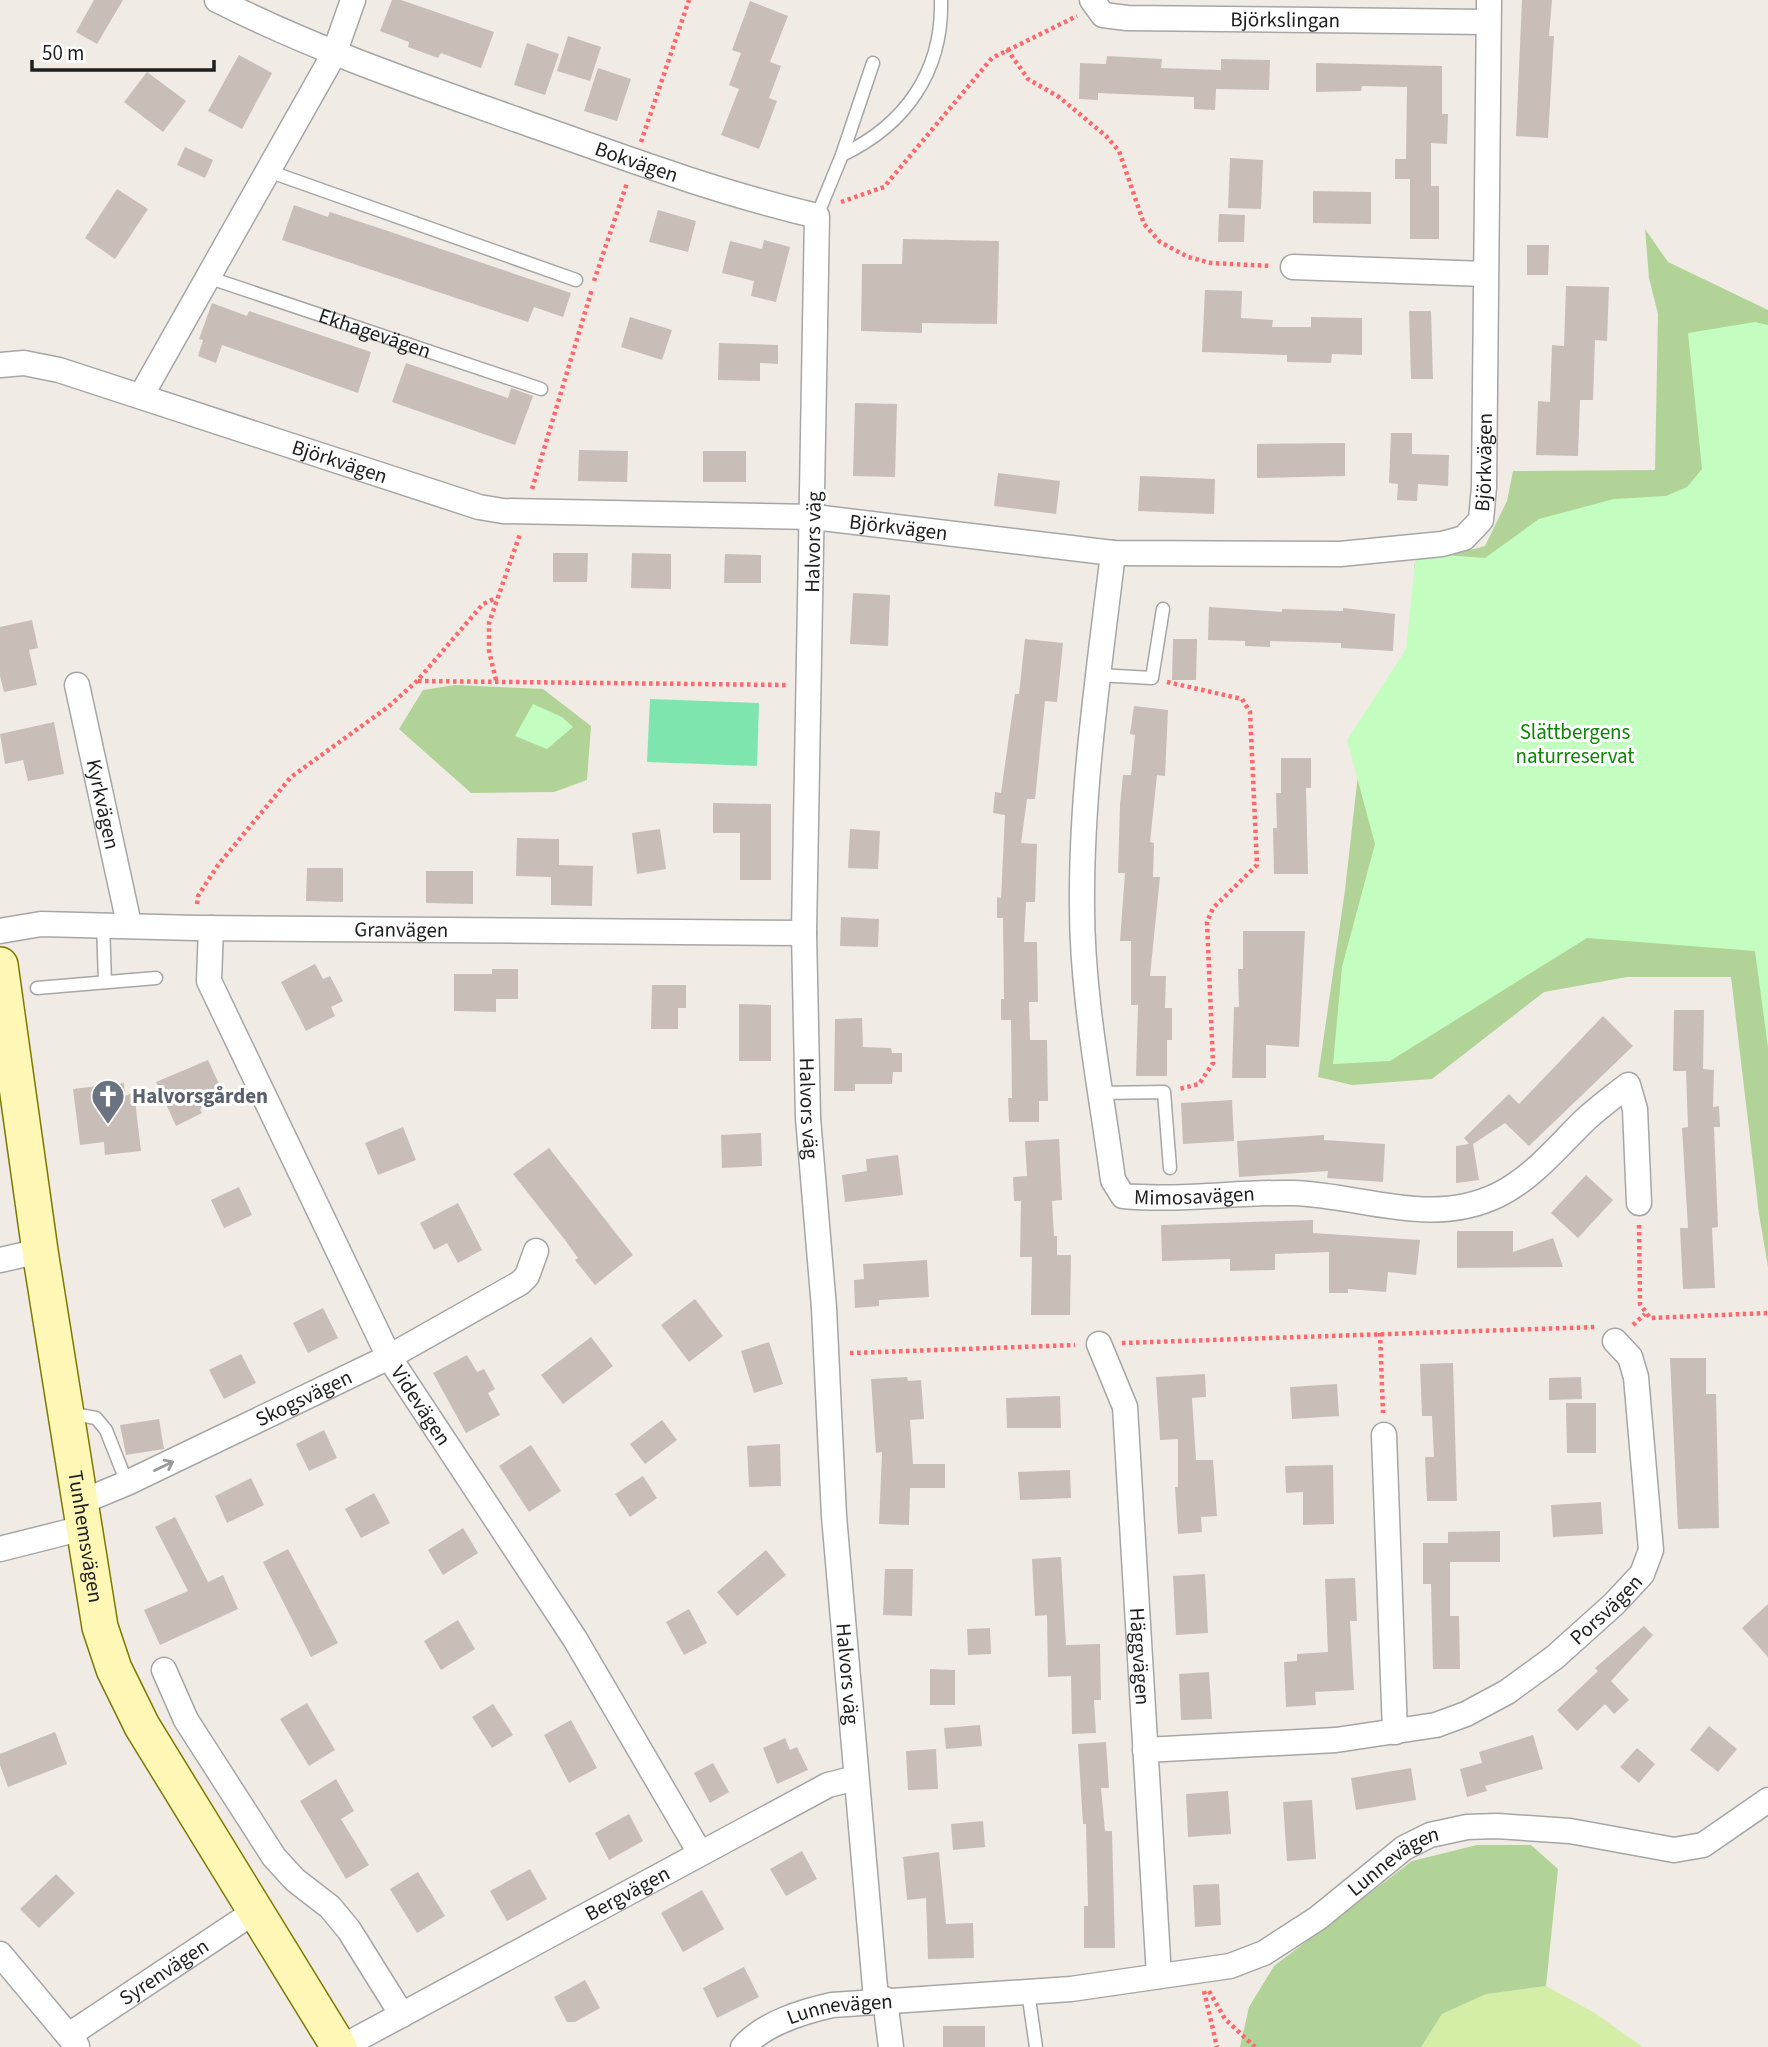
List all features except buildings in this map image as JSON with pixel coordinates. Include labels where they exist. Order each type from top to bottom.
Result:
[{"type":"street","name":"Bokvägen","points":[[216,0],[334,54],[635,161],[755,201],[817,216]]},
{"type":"street","points":[[141,396],[334,54],[353,0]]},
{"type":"street","name":"Björkslingan","points":[[1094,2],[1103,15],[1127,18],[1488,11]]},
{"type":"street","name":"Björkvägen","points":[[0,365],[24,363],[60,370],[479,507],[526,511],[814,517],[1112,553],[1340,555],[1441,544],[1464,538],[1480,520],[1484,487],[1488,11]]},
{"type":"street","name":"Halvors väg","points":[[817,216],[814,517],[804,933],[808,1118],[826,1354],[834,1516],[856,1778],[880,1999],[891,2047]]},
{"type":"street","points":[[1293,267],[1485,274]]},
{"type":"street","name":"Mimosavägen","points":[[1112,553],[1084,813],[1082,909],[1113,1180],[1123,1196],[1319,1194],[1367,1205],[1427,1210],[1465,1206],[1497,1196],[1525,1180],[1589,1116],[1628,1086],[1635,1109],[1640,1203]]},
{"type":"street","name":"Kyrkvägen","points":[[77,685],[130,925]]},
{"type":"street","name":"Granvägen","points":[[0,930],[41,923],[204,928],[804,933]]},
{"type":"street","name":"Videvägen","points":[[204,928],[209,981],[389,1357],[575,1639],[700,1853]]},
{"type":"street","name":"Tunhemsvägen","points":[[0,965],[40,1251],[100,1627],[114,1669],[142,1726],[340,2047]]},
{"type":"street","points":[[0,1260],[40,1251]]},
{"type":"street","name":"Skogsvägen","points":[[0,1549],[81,1515],[127,1483],[389,1357],[520,1283],[527,1276],[536,1251]]},
{"type":"street","name":"Porsvägen","points":[[1146,1751],[1336,1740],[1436,1725],[1507,1692],[1555,1657],[1614,1604],[1642,1574],[1651,1550],[1636,1377],[1630,1357],[1615,1341]]},
{"type":"street","name":"Häggvägen","points":[[1099,1344],[1125,1407],[1159,1976]]},
{"type":"street","points":[[1384,1435],[1395,1732]]},
{"type":"street","points":[[164,1670],[186,1720],[274,1857],[295,1880],[330,1907],[349,1930],[402,2015]]},
{"type":"street","name":"Bergvägen","points":[[340,2047],[828,1785],[856,1778]]},
{"type":"street","name":"Lunnevägen","points":[[743,2047],[774,2025],[802,2012],[880,1999],[1028,1992],[1230,1966],[1264,1953],[1318,1918],[1404,1848],[1430,1835],[1466,1827],[1510,1827],[1570,1831],[1674,1850],[1703,1845],[1768,1800]]},
{"type":"street","name":"Syrenvägen","points":[[73,2041],[257,1910]]},
{"type":"street","points":[[0,1954],[73,2041]]},
{"type":"lane","points":[[842,155],[874,140],[915,97],[936,51],[941,0]]},
{"type":"lane","points":[[817,216],[842,155],[873,63]]},
{"type":"lane","points":[[268,171],[576,280]]},
{"type":"lane","name":"Ekhagevägen","points":[[207,277],[541,389]]},
{"type":"lane","points":[[1098,675],[1152,678],[1163,609]]},
{"type":"lane","points":[[103,924],[105,982]]},
{"type":"lane","points":[[37,988],[156,978]]},
{"type":"lane","points":[[1101,1093],[1164,1091],[1170,1168]]},
{"type":"lane","points":[[65,1412],[96,1418],[106,1430],[127,1483]]},
{"type":"lane","points":[[1028,1992],[1036,2047]]},
{"type":"path","points":[[496,680],[489,651],[489,623],[495,598],[516,548],[593,286],[690,0]]},
{"type":"path","points":[[817,216],[842,202],[884,187],[977,72],[1007,50],[1073,19],[1094,2]]},
{"type":"path","points":[[1007,50],[1028,79],[1059,97],[1106,136],[1119,151],[1144,224],[1160,242],[1188,257],[1211,263],[1293,267]]},
{"type":"path","points":[[204,928],[198,896],[218,865],[291,777],[388,707],[417,681],[483,604],[495,598]]},
{"type":"path","points":[[1152,678],[1242,699],[1250,712],[1257,865],[1213,908],[1207,922],[1213,1063],[1199,1084],[1164,1091]]},
{"type":"path","points":[[417,681],[809,685]]},
{"type":"path","points":[[1640,1203],[1640,1304],[1650,1318],[1768,1313]]},
{"type":"path","points":[[826,1354],[1583,1325],[1597,1327],[1615,1341]]},
{"type":"path","points":[[1380,1333],[1384,1435]]},
{"type":"path","points":[[1217,2047],[1206,2005],[1204,1981],[1225,2019],[1255,2047]]},
{"type":"green space","name":"Slättbergens naturreservat","points":[[1645,229],[1668,262],[1768,310],[1768,1267],[1759,1214],[1731,977],[1627,977],[1544,992],[1432,1079],[1352,1085],[1318,1077],[1345,890],[1362,739],[1428,641],[1414,565],[1485,546],[1507,501],[1513,471],[1655,470],[1658,314],[1649,278]]},
{"type":"green space","name":"Slättbergens naturreservat","points":[[1755,322],[1768,325],[1768,1048],[1755,951],[1587,938],[1390,1061],[1333,1064],[1342,967],[1375,844],[1347,740],[1406,649],[1416,553],[1485,558],[1539,519],[1614,499],[1666,496],[1687,487],[1702,469],[1688,333]]},
{"type":"green space","points":[[455,685],[543,689],[591,726],[587,780],[554,792],[471,793],[399,729],[423,690]]},
{"type":"green space","points":[[650,699],[759,703],[757,766],[647,762]]},
{"type":"green space","points":[[533,704],[562,717],[573,727],[547,749],[515,736]]},
{"type":"green space","points":[[1477,1845],[1531,1845],[1558,1869],[1546,1986],[1486,1994],[1442,2014],[1421,2047],[1240,2047],[1249,2007],[1274,1966],[1412,1861]]},
{"type":"green space","points":[[1546,1986],[1593,2012],[1643,2047],[1421,2047],[1442,2014],[1486,1994]]},
{"type":"place","name":"Halvorsgården","points":[[108,1126]]}]
